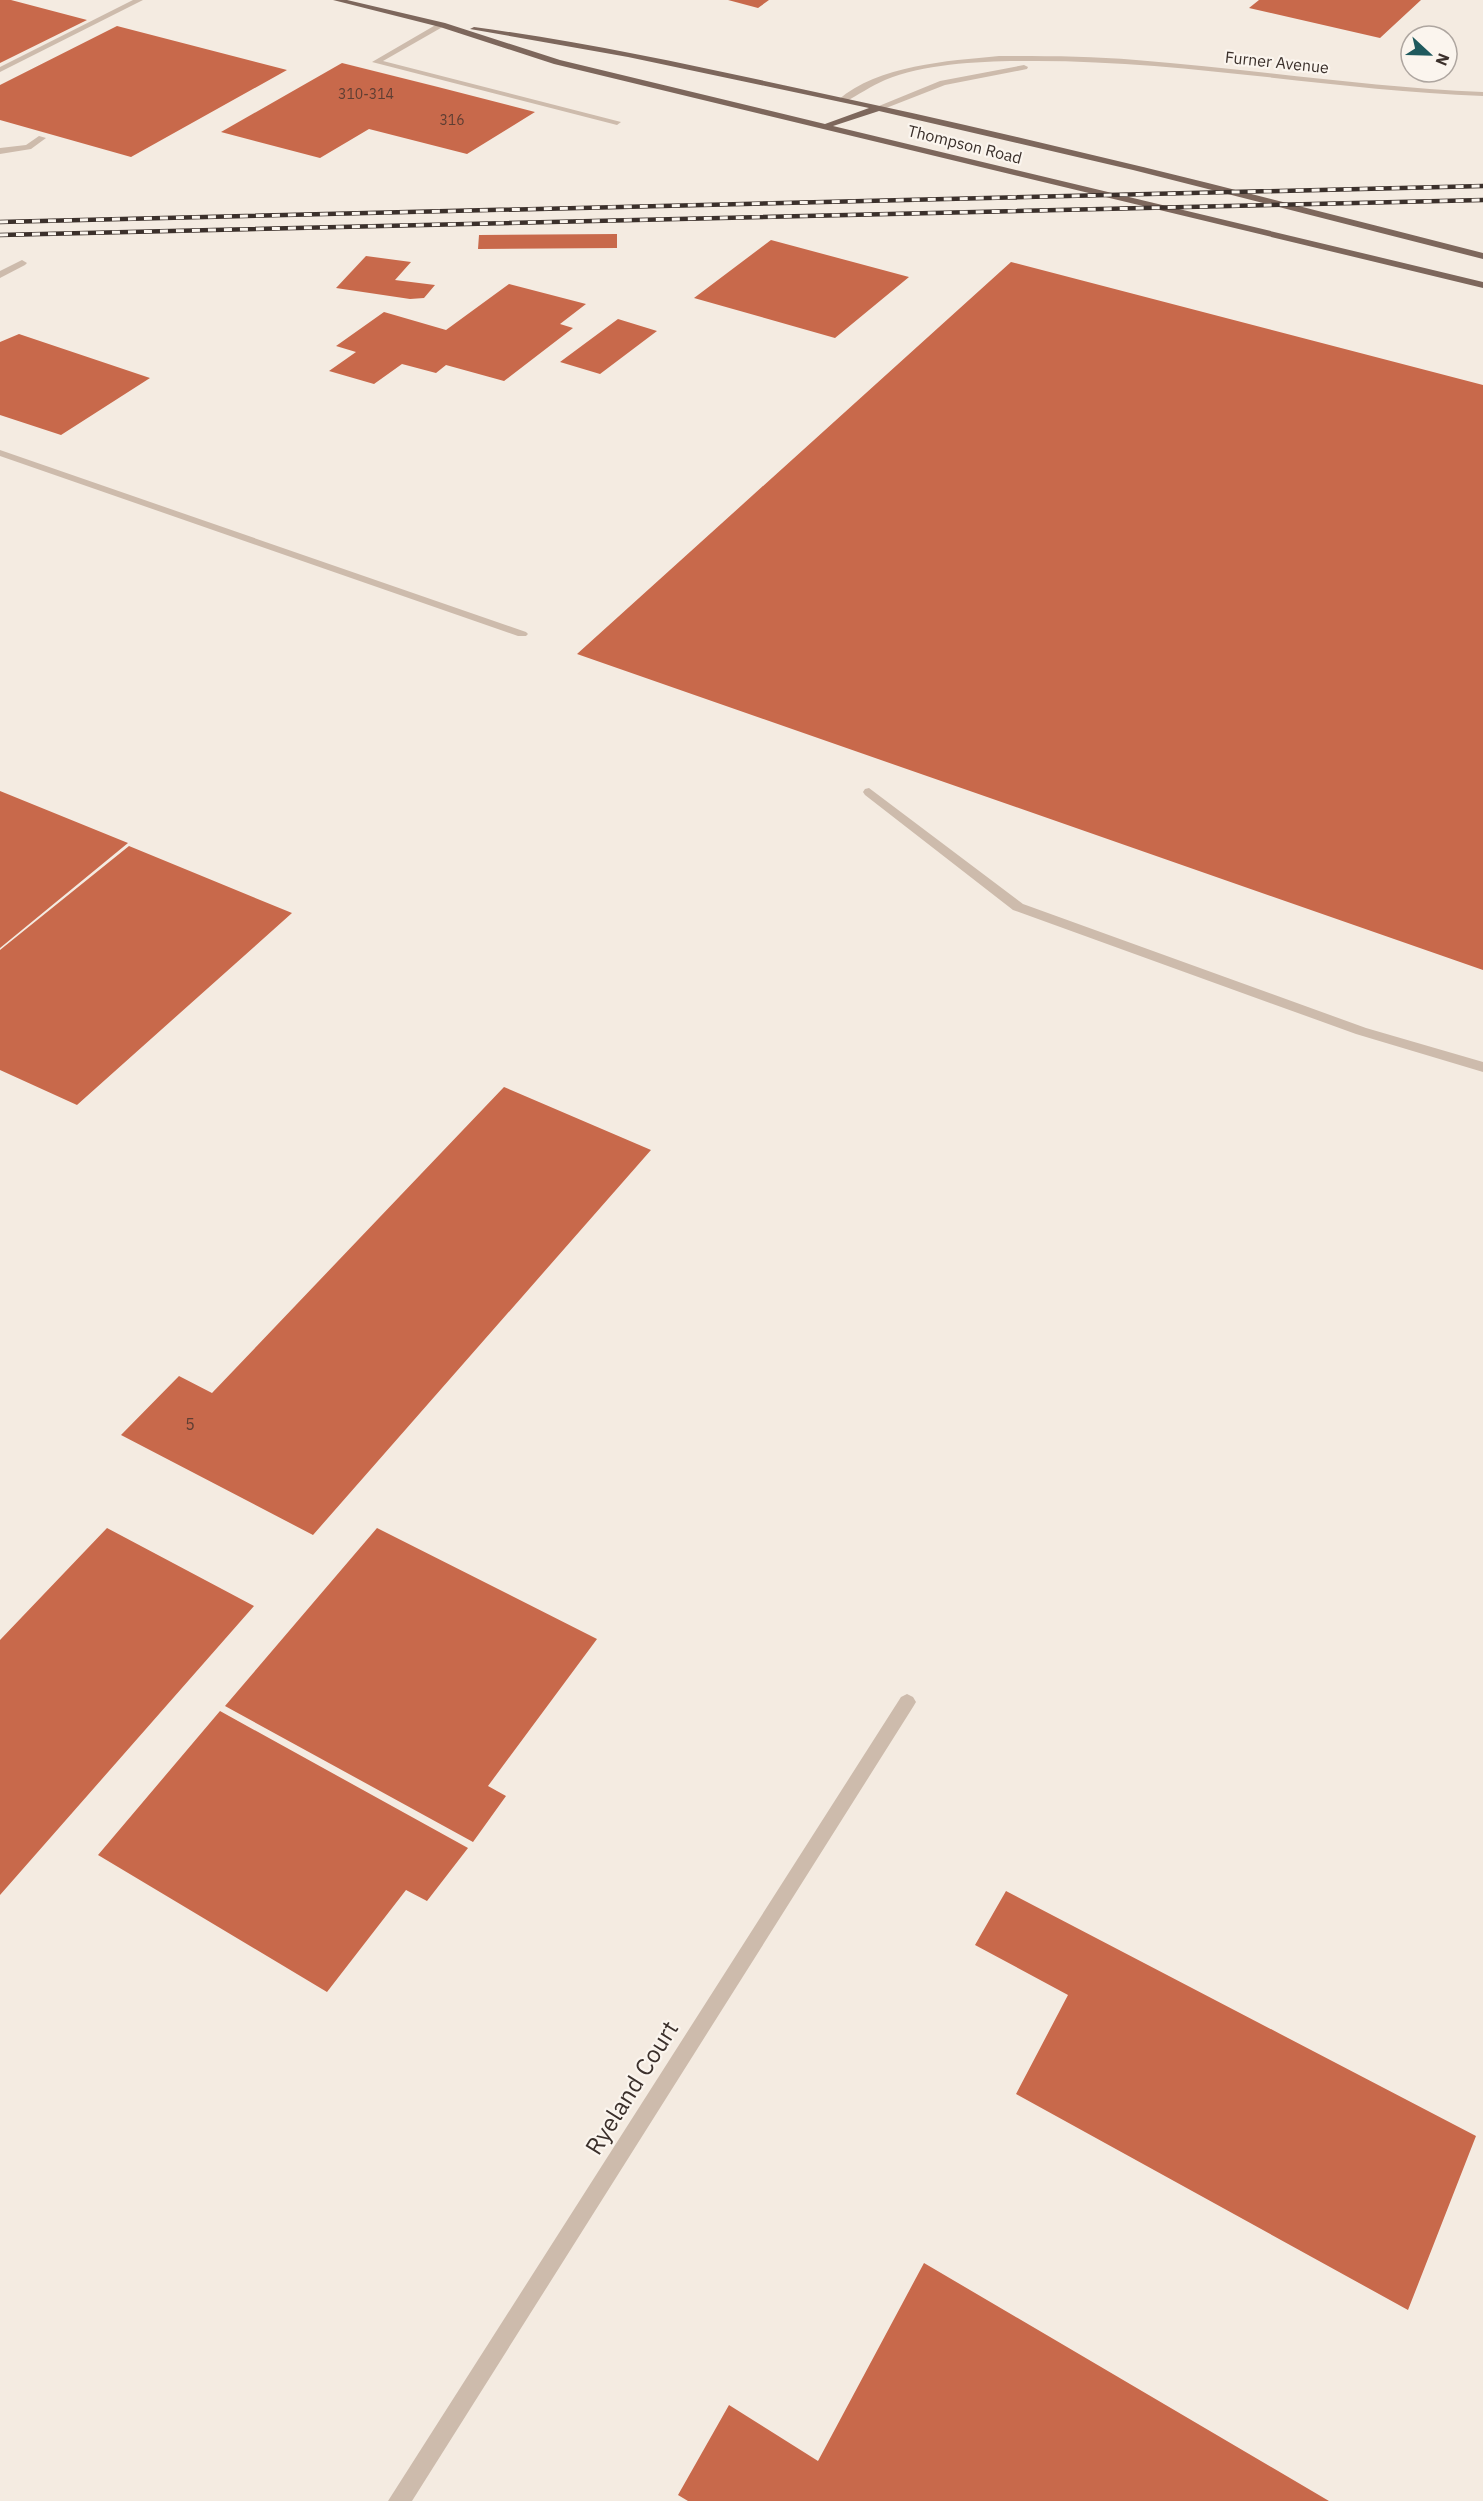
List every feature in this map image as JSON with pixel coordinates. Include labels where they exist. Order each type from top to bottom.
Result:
[{"type":"main road","name":"Thompson Road","points":[[337,0],[442,25],[557,62],[828,125],[1483,285]]},
{"type":"main road","name":"Thompson Road","points":[[442,25],[576,44],[842,100],[1121,164],[1483,256]]},
{"type":"main road","points":[[828,125],[842,100]]},
{"type":"main road","points":[[828,125],[878,108]]},
{"type":"street","points":[[0,70],[140,0]]},
{"type":"street","points":[[442,25],[376,62],[617,122]]},
{"type":"street","name":"Furner Avenue","points":[[842,100],[874,80],[930,66],[990,60],[1068,59],[1170,65],[1388,88],[1483,94]]},
{"type":"street","name":"Furner Avenue","points":[[878,108],[915,92],[956,80],[1068,59]]},
{"type":"street","points":[[0,151],[28,147],[42,138]]},
{"type":"street","points":[[0,275],[22,263]]},
{"type":"street","points":[[0,453],[522,634]]},
{"type":"street","points":[[869,792],[1018,907],[1361,1030],[1483,1067]]},
{"type":"street","name":"Ryeland Court","points":[[399,2501],[907,1702]]},
{"type":"building","points":[[0,0],[11,0],[87,20],[0,63]]},
{"type":"building","points":[[728,0],[769,0],[758,8]]},
{"type":"building","points":[[1259,0],[1421,0],[1380,38],[1249,8]]},
{"type":"building","points":[[117,26],[287,70],[131,157],[0,120],[0,85]]},
{"type":"building","points":[[342,63],[535,112],[467,154],[369,129],[320,158],[221,132]]},
{"type":"building","points":[[617,234],[617,248],[478,249],[479,235]]},
{"type":"building","points":[[771,240],[909,277],[835,338],[694,298]]},
{"type":"building","points":[[366,256],[411,262],[395,280],[435,285],[424,298],[410,299],[336,288]]},
{"type":"building","points":[[1011,262],[1483,385],[1483,970],[577,654]]},
{"type":"building","points":[[509,284],[586,304],[560,324],[573,328],[504,381],[446,365],[436,373],[402,364],[374,384],[329,371],[356,352],[336,346],[384,312],[446,330]]},
{"type":"building","points":[[618,319],[657,331],[600,374],[560,362]]},
{"type":"building","points":[[19,334],[150,378],[61,435],[0,415],[0,342]]},
{"type":"building","points":[[0,791],[128,843],[0,948]]},
{"type":"building","points":[[129,846],[292,913],[77,1105],[0,1070],[0,950]]},
{"type":"building","points":[[504,1087],[651,1150],[313,1535],[121,1435],[179,1376],[212,1393]]},
{"type":"building","points":[[107,1528],[254,1606],[0,1895],[0,1640]]},
{"type":"building","points":[[377,1528],[597,1639],[488,1786],[506,1796],[473,1842],[225,1706]]},
{"type":"building","points":[[220,1711],[468,1848],[427,1901],[406,1890],[327,1992],[98,1855]]},
{"type":"building","points":[[1006,1891],[1476,2136],[1408,2310],[1016,2094],[1068,1995],[975,1945]]},
{"type":"building","points":[[924,2263],[1329,2501],[688,2501],[678,2495],[729,2405],[818,2461]]},
{"type":"railway","points":[[0,222],[1483,186]]},
{"type":"railway","points":[[0,235],[1483,200]]}]
